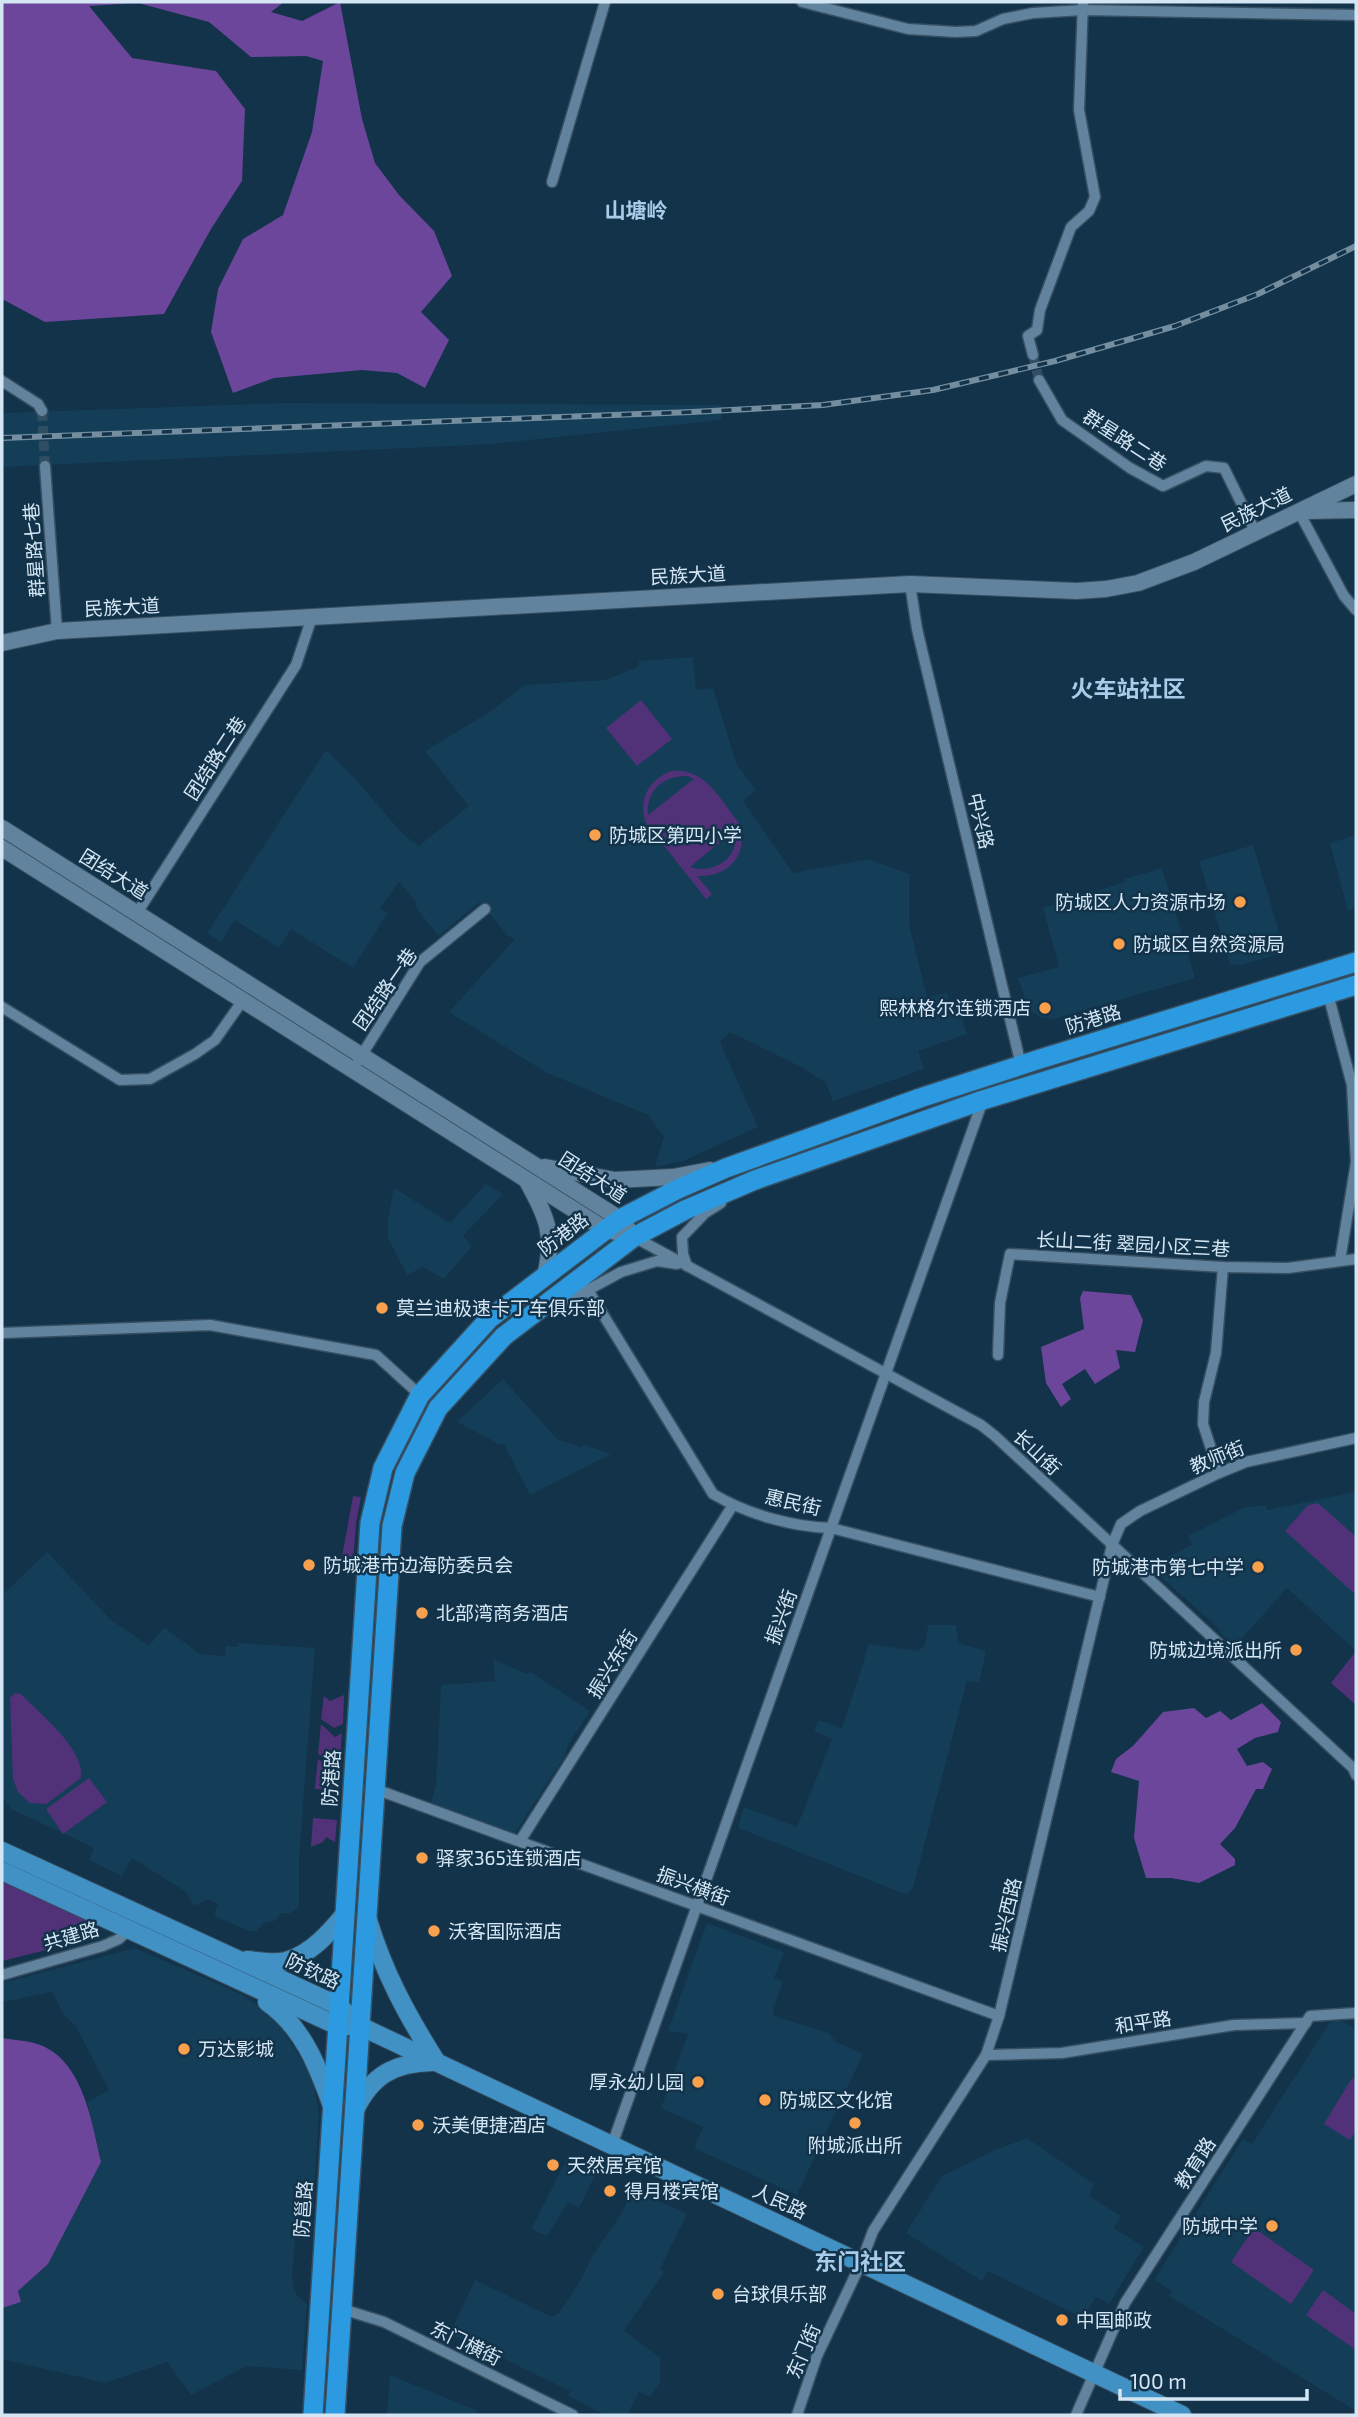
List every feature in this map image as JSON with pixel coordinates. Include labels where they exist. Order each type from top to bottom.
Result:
[{"type":"highway","name":"防港路","points":[[338,2016],[370,1523],[383,1468],[420,1395],[489,1320],[613,1224],[678,1189],[726,1168],[1021,1065],[1356,962]]},
{"type":"highway","points":[[335,2415],[392,1526],[405,1473],[438,1408],[504,1336],[634,1237],[685,1210],[755,1180],[983,1100],[1356,985]]},
{"type":"highway","name":"防邕路","points":[[313,2415],[338,2016]]},
{"type":"main road","name":"民族大道","points":[[2,643],[57,631],[910,584],[1077,591],[1106,589],[1164,575],[1356,484]]},
{"type":"main road","points":[[1299,512],[1356,510]]},
{"type":"main road","name":"团结大道","points":[[2,828],[534,1164],[613,1224]]},
{"type":"main road","name":"团结大道","points":[[2,848],[526,1179],[634,1237]]},
{"type":"main road","points":[[534,1164],[615,1180],[673,1177],[726,1168]]},
{"type":"main road","points":[[526,1179],[550,1231],[551,1251],[545,1276]]},
{"type":"main road","name":"防钦路","points":[[2,1851],[239,1960],[338,2016]]},
{"type":"main road","name":"防钦路","points":[[2,1871],[233,1977],[360,2025]]},
{"type":"main road","points":[[239,1960],[284,1962],[306,1952],[329,1933],[345,1914]]},
{"type":"main road","points":[[355,2112],[364,2092],[387,2072],[410,2063],[436,2061],[397,1995],[379,1955],[367,1916]]},
{"type":"main road","points":[[233,1977],[284,2013],[306,2044],[320,2072],[332,2107]]},
{"type":"main road","name":"人民路","points":[[360,2025],[1182,2415]]},
{"type":"street","points":[[552,182],[605,2]]},
{"type":"street","points":[[802,2],[908,29],[956,32],[976,31],[1003,19],[1083,6],[1356,15]]},
{"type":"street","points":[[1033,355],[1028,336],[1037,330],[1040,310],[1071,227],[1089,211],[1095,197],[1079,110],[1083,6]]},
{"type":"street","name":"群星路二巷","points":[[1039,380],[1062,420],[1130,468],[1163,486],[1206,466],[1224,468],[1256,533]]},
{"type":"street","points":[[2,381],[38,404],[42,411]]},
{"type":"street","name":"群星路七巷","points":[[46,466],[57,631]]},
{"type":"street","points":[[1299,512],[1344,596],[1356,610]]},
{"type":"street","name":"中兴路","points":[[910,584],[917,629],[1021,1065]]},
{"type":"street","name":"团结路二巷","points":[[137,913],[296,665],[312,617]]},
{"type":"street","name":"团结路一巷","points":[[352,1069],[420,962],[485,909]]},
{"type":"street","points":[[1328,994],[1352,1085],[1355,1137],[1356,1162],[1340,1261]]},
{"type":"street","points":[[2,1007],[120,1080],[150,1079],[195,1054],[215,1040],[243,1000]]},
{"type":"street","name":"振兴街","points":[[612,2145],[983,1100]]},
{"type":"street","points":[[687,1266],[682,1254],[682,1237],[705,1213],[755,1180]]},
{"type":"street","name":"长山街","points":[[634,1237],[981,1425],[1353,1768],[1356,1775]]},
{"type":"street","name":"长山二街 翠园小区三巷","points":[[998,1355],[1000,1303],[1010,1254],[1223,1268],[1288,1268],[1356,1259]]},
{"type":"street","points":[[504,1336],[621,1272],[657,1261],[687,1266]]},
{"type":"street","points":[[1219,1473],[1203,1424],[1204,1402],[1216,1353],[1223,1268]]},
{"type":"street","name":"惠民街","points":[[587,1290],[713,1494],[733,1505],[807,1527],[831,1528],[1100,1597]]},
{"type":"street","points":[[2,1333],[210,1325],[376,1355],[420,1395]]},
{"type":"street","name":"教师街","points":[[1112,1545],[1121,1524],[1140,1511],[1219,1473],[1246,1462],[1356,1438]]},
{"type":"street","name":"振兴东街","points":[[520,1841],[733,1505]]},
{"type":"street","name":"振兴西路","points":[[862,2263],[873,2231],[986,2055],[999,2016],[1112,1545]]},
{"type":"street","name":"振兴横街","points":[[375,1788],[999,2016]]},
{"type":"street","points":[[129,1930],[137,1913]]},
{"type":"street","name":"共建路","points":[[2,1975],[103,1946],[119,1939],[129,1930]]},
{"type":"street","points":[[1306,2022],[1310,2016],[1356,2013]]},
{"type":"street","name":"和平路","points":[[986,2055],[1062,2053],[1234,2025],[1306,2022]]},
{"type":"street","name":"教育路","points":[[1076,2415],[1125,2303],[1306,2022]]},
{"type":"street","name":"东门街","points":[[797,2415],[817,2357],[862,2263]]},
{"type":"street","name":"东门横街","points":[[342,2309],[384,2322],[573,2415]]},
{"type":"shaded area","points":[[2,2],[284,2],[271,12],[302,21],[340,2],[362,119],[375,163],[399,195],[434,231],[452,276],[421,312],[449,340],[425,388],[397,373],[362,370],[274,378],[233,393],[211,332],[218,289],[243,239],[283,215],[312,132],[323,61],[306,56],[251,57],[209,22],[138,3],[89,6],[132,58],[216,71],[245,109],[242,181],[211,229],[164,314],[45,322],[2,299]]},
{"type":"shaded area","points":[[285,403],[721,405],[721,420],[492,444],[2,467],[2,413]]},
{"type":"shaded area","points":[[693,657],[696,690],[713,688],[736,763],[756,790],[743,801],[793,873],[868,859],[909,874],[909,924],[927,997],[947,993],[950,1008],[958,1007],[967,1034],[918,1051],[924,1069],[833,1101],[826,1083],[801,1067],[730,1032],[720,1042],[758,1127],[683,1161],[655,1167],[664,1137],[648,1115],[547,1073],[449,1012],[515,939],[508,936],[480,902],[438,936],[399,882],[380,908],[387,914],[353,968],[291,929],[279,948],[235,920],[221,942],[207,933],[326,750],[403,834],[419,846],[469,806],[425,751],[493,710],[524,685],[606,680],[639,666],[639,661]]},
{"type":"shaded area","points":[[641,700],[672,739],[637,766],[606,728]]},
{"type":"shaded area","points":[[671,771],[683,771],[702,779],[711,786],[739,823],[742,844],[734,861],[719,873],[697,876],[712,894],[706,899],[646,823],[644,799],[651,785]],"holes":[[[688,776],[694,779],[648,815],[650,798],[658,786],[671,778]],[[735,830],[734,848],[724,862],[708,868],[690,867]]]},
{"type":"shaded area","points":[[1356,835],[1356,908],[1348,911],[1330,843]]},
{"type":"shaded area","name":"防城区人力资源市场","points":[[1253,845],[1285,952],[1238,966],[1230,965],[1199,861]]},
{"type":"shaded area","name":"防城区自然资源局","points":[[1162,868],[1195,978],[1054,1019],[1042,1018],[1029,1010],[1018,978],[1059,967],[1043,908]]},
{"type":"shaded area","points":[[486,1184],[503,1194],[463,1236],[472,1246],[444,1279],[423,1267],[407,1275],[388,1238],[388,1219],[394,1188],[450,1223]]},
{"type":"shaded area","points":[[1083,1291],[1131,1295],[1143,1320],[1135,1352],[1116,1350],[1120,1368],[1095,1384],[1085,1369],[1062,1384],[1071,1399],[1061,1407],[1046,1383],[1041,1347],[1084,1329],[1080,1298]]},
{"type":"shaded area","points":[[503,1379],[558,1440],[581,1447],[583,1444],[611,1454],[530,1495],[504,1444],[499,1444],[457,1422]]},
{"type":"shaded area","name":"防城港市第七中学","points":[[1356,1492],[1356,1651],[1287,1588],[1235,1646],[1156,1572],[1165,1562],[1163,1559],[1192,1545],[1188,1536],[1243,1508],[1266,1505],[1267,1510]]},
{"type":"shaded area","points":[[353,1496],[361,1497],[353,1563],[341,1562]]},
{"type":"shaded area","points":[[1318,1503],[1356,1537],[1356,1595],[1285,1531],[1308,1505]]},
{"type":"shaded area","points":[[47,1552],[110,1619],[149,1646],[164,1627],[200,1654],[225,1656],[226,1646],[237,1647],[238,1643],[315,1648],[299,1858],[299,1906],[291,1913],[282,1913],[274,1921],[264,1923],[256,1931],[250,1931],[214,1916],[218,1904],[208,1899],[194,1906],[186,1892],[132,1858],[122,1876],[89,1860],[94,1848],[11,1809],[2,1797],[2,1595]]},
{"type":"shaded area","points":[[928,1625],[956,1625],[961,1644],[986,1651],[979,1683],[967,1681],[913,1888],[907,1895],[738,1828],[744,1807],[797,1827],[832,1739],[814,1731],[819,1720],[842,1728],[869,1644],[918,1651],[925,1645]]},
{"type":"shaded area","points":[[1356,1651],[1356,1705],[1331,1683]]},
{"type":"shaded area","points":[[493,1659],[526,1674],[531,1672],[590,1711],[568,1745],[565,1756],[515,1833],[431,1803],[436,1784],[441,1685],[495,1681]]},
{"type":"shaded area","points":[[15,1693],[21,1694],[60,1733],[76,1755],[80,1767],[81,1778],[46,1804],[30,1803],[18,1792],[13,1779],[10,1698]]},
{"type":"shaded area","points":[[344,1695],[343,1724],[334,1728],[321,1719],[324,1696],[330,1701]]},
{"type":"shaded area","points":[[1262,1703],[1281,1722],[1278,1732],[1255,1738],[1237,1749],[1247,1766],[1263,1762],[1272,1769],[1263,1789],[1256,1789],[1235,1828],[1220,1844],[1235,1859],[1235,1865],[1199,1883],[1171,1878],[1146,1878],[1134,1838],[1139,1781],[1111,1772],[1116,1759],[1133,1746],[1163,1712],[1194,1708],[1206,1718],[1220,1711],[1231,1720]]},
{"type":"shaded area","points":[[321,1724],[335,1737],[342,1733],[340,1756],[331,1762],[318,1754]]},
{"type":"shaded area","points":[[318,1759],[333,1770],[340,1767],[338,1790],[315,1789]]},
{"type":"shaded area","points":[[89,1778],[107,1802],[63,1834],[46,1809]]},
{"type":"shaded area","points":[[313,1818],[337,1820],[335,1842],[326,1837],[323,1842],[311,1847]]},
{"type":"shaded area","points":[[2,1882],[97,1921],[99,1937],[2,1961]]},
{"type":"shaded area","points":[[707,1923],[784,1952],[774,1978],[783,1982],[773,2009],[774,2016],[829,2033],[836,2042],[863,2054],[797,2195],[694,2148],[703,2127],[661,2108],[688,2034],[668,2031]]},
{"type":"shaded area","points":[[135,1948],[241,1994],[274,2016],[312,2076],[319,2112],[313,2211],[302,2217],[296,2225],[292,2276],[298,2297],[307,2303],[302,2370],[247,2366],[191,2395],[167,2362],[105,2383],[2,2359],[2,2308],[21,2302],[18,2291],[48,2264],[101,2162],[87,2102],[109,2090],[75,2025],[64,2015],[52,1992],[2,2002],[2,1983]]},
{"type":"shaded area","name":"防城中学","points":[[1343,2021],[1356,2030],[1356,2411],[1169,2296],[1172,2291],[1154,2280],[1243,2139],[1252,2144],[1330,2022]]},
{"type":"shaded area","points":[[2,2038],[45,2047],[69,2068],[90,2114],[101,2162],[48,2264],[18,2291],[21,2302],[2,2308]]},
{"type":"shaded area","points":[[1352,2078],[1356,2081],[1356,2130],[1350,2140],[1324,2124]]},
{"type":"shaded area","points":[[1027,2138],[1094,2184],[1089,2196],[1121,2216],[1114,2228],[1144,2247],[1109,2304],[1096,2297],[1083,2318],[988,2271],[982,2281],[906,2233],[942,2176],[995,2150]]},
{"type":"shaded area","points":[[568,2157],[597,2171],[579,2208],[568,2202],[547,2236],[531,2229]]},
{"type":"shaded area","points":[[633,2189],[687,2214],[660,2269],[664,2272],[624,2331],[660,2357],[660,2383],[650,2397],[639,2392],[627,2415],[605,2415],[568,2396],[570,2391],[450,2333],[475,2280],[552,2317],[559,2313],[621,2214]]},
{"type":"shaded area","points":[[1254,2228],[1314,2270],[1291,2304],[1231,2262]]},
{"type":"shaded area","points":[[1323,2290],[1356,2314],[1356,2350],[1306,2315]]},
{"type":"shaded area","points":[[390,2375],[476,2410],[478,2415],[387,2415]]},
{"type":"tunnel","points":[[1033,355],[1039,380]]},
{"type":"tunnel","points":[[42,411],[45,466]]},
{"type":"railway","points":[[2,438],[692,412],[823,405],[933,390],[1055,361],[1175,326],[1258,294],[1356,246]]},
{"type":"place","name":"防城区第四小学","points":[[595,835]]},
{"type":"place","name":"防城区人力资源市场","points":[[1240,902]]},
{"type":"place","name":"防城区自然资源局","points":[[1119,944]]},
{"type":"place","name":"熙林格尔连锁酒店","points":[[1045,1008]]},
{"type":"place","name":"莫兰迪极速卡丁车俱乐部","points":[[382,1308]]},
{"type":"place","name":"防城港市边海防委员会","points":[[309,1565]]},
{"type":"place","name":"防城港市第七中学","points":[[1258,1567]]},
{"type":"place","name":"北部湾商务酒店","points":[[422,1613]]},
{"type":"place","name":"防城边境派出所","points":[[1296,1650]]},
{"type":"place","name":"驿家365连锁酒店","points":[[422,1858]]},
{"type":"place","name":"沃客国际酒店","points":[[434,1931]]},
{"type":"place","name":"万达影城","points":[[184,2049]]},
{"type":"place","name":"厚永幼儿园","points":[[698,2082]]},
{"type":"place","name":"防城区文化馆","points":[[765,2100]]},
{"type":"place","name":"附城派出所","points":[[855,2123]]},
{"type":"place","name":"沃美便捷酒店","points":[[418,2125]]},
{"type":"place","name":"天然居宾馆","points":[[553,2165]]},
{"type":"place","name":"得月楼宾馆","points":[[610,2191]]},
{"type":"place","name":"防城中学","points":[[1272,2226]]},
{"type":"place","name":"台球俱乐部","points":[[718,2294]]},
{"type":"place","name":"中国邮政","points":[[1062,2320]]},
{"type":"district","name":"山塘岭","points":[[636,211]]},
{"type":"district","name":"火车站社区","points":[[1128,689]]},
{"type":"district","name":"东门社区","points":[[860,2262]]}]
